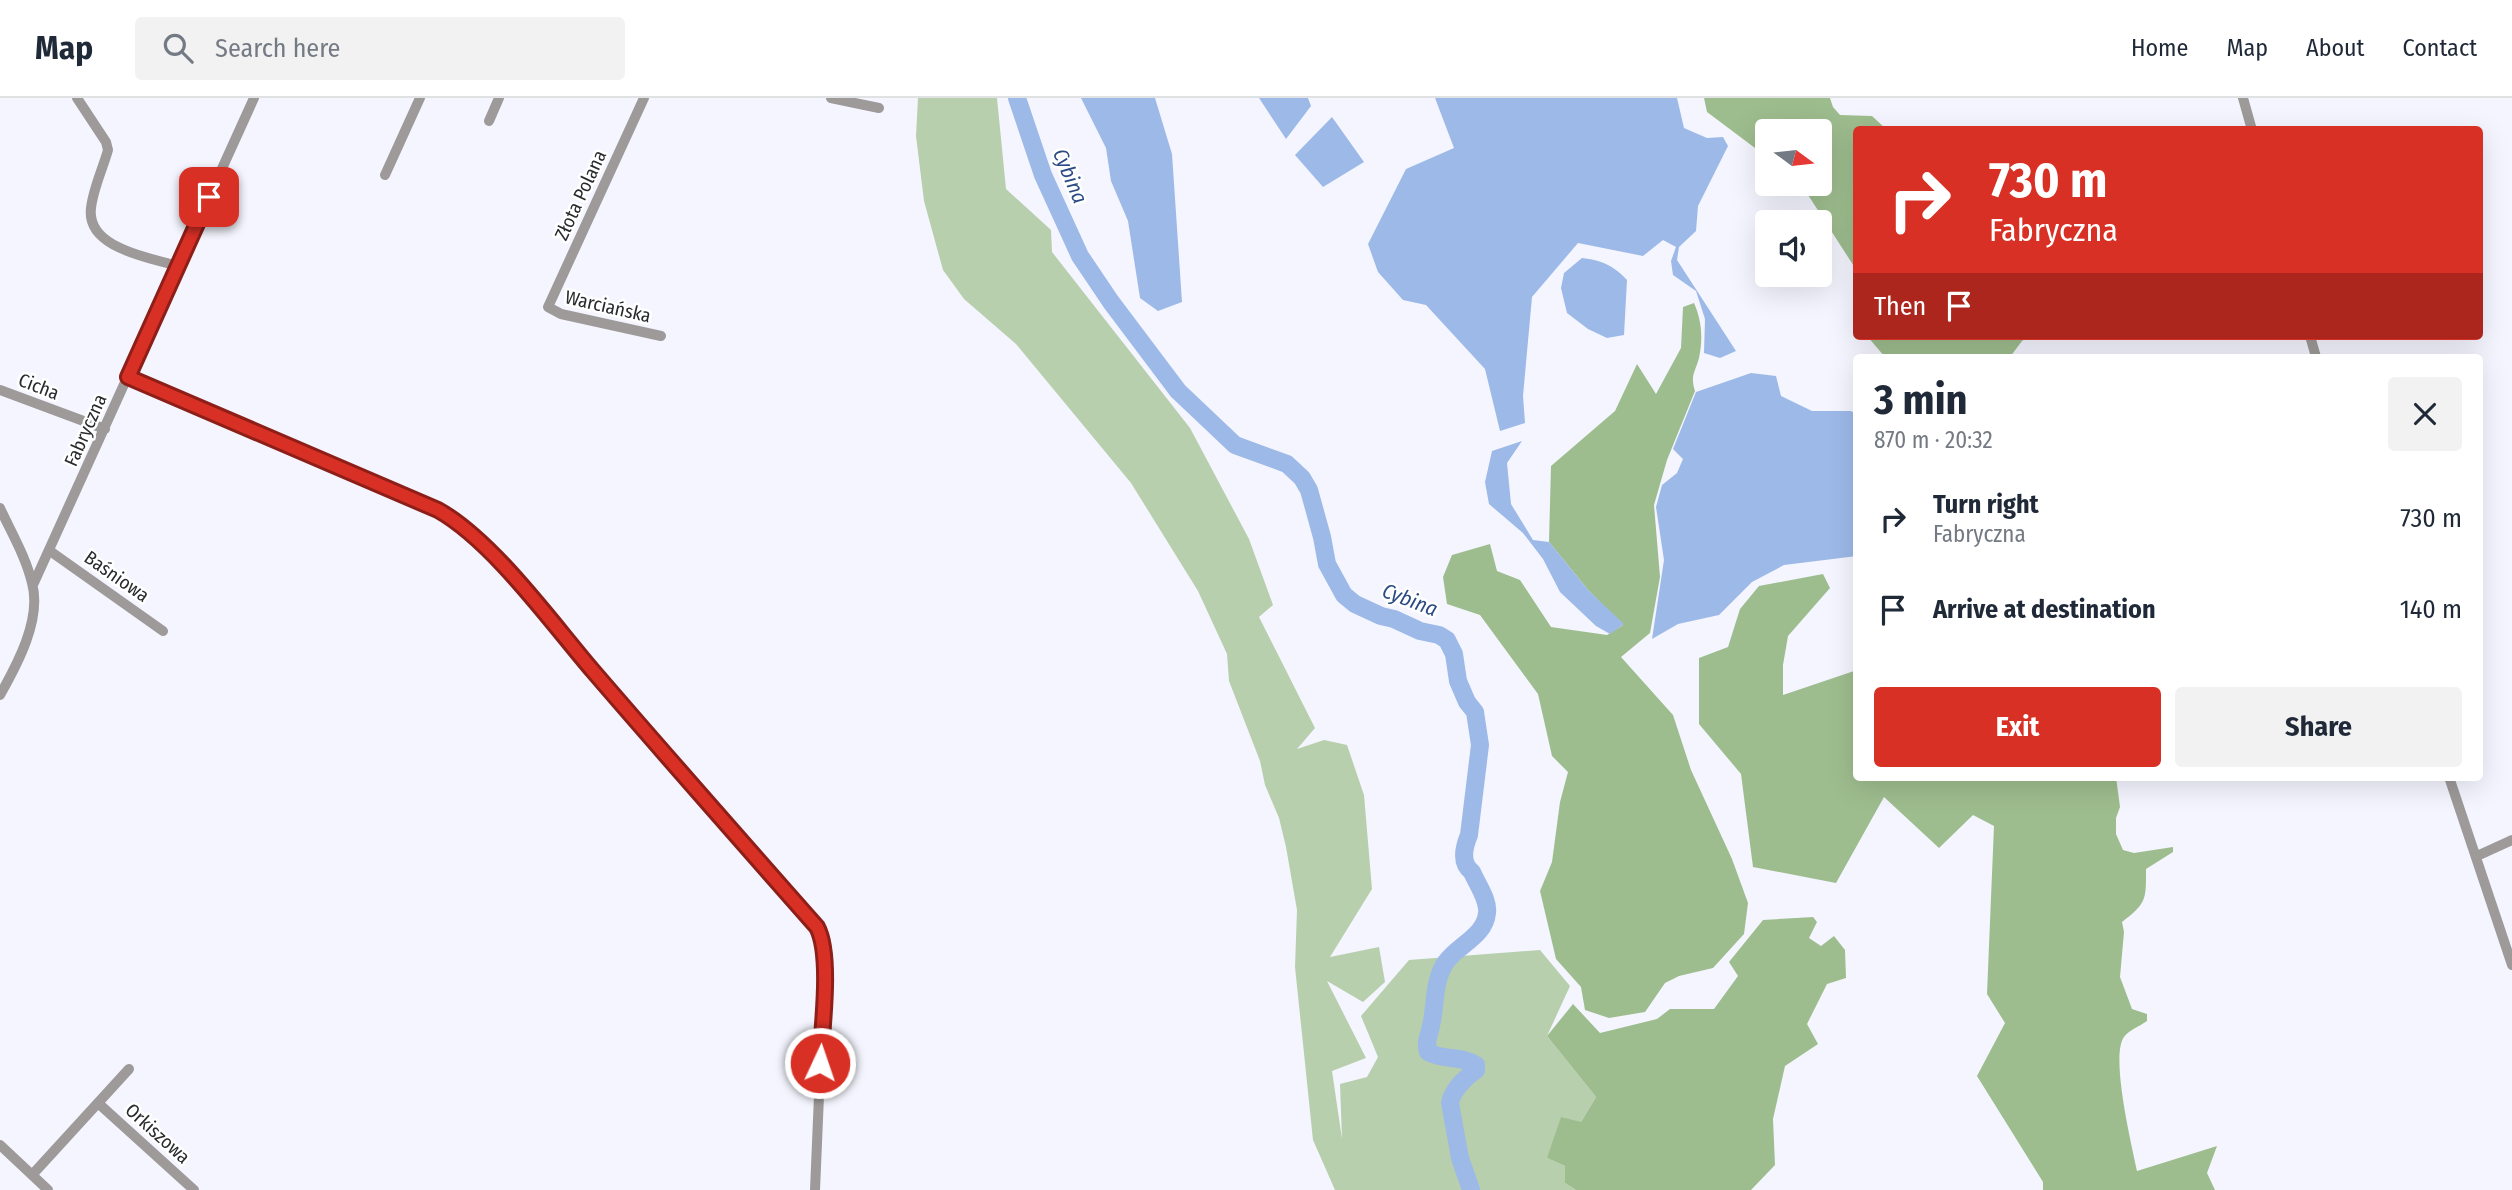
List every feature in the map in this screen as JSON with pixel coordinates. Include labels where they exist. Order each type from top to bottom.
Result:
[{"type":"street","points":[[77,98],[106,142],[108,150],[91,205],[93,227],[113,246],[177,266]]},
{"type":"street","name":"Fabryczna","points":[[33,585],[254,98]]},
{"type":"street","points":[[385,175],[420,98]]},
{"type":"street","points":[[489,121],[499,98]]},
{"type":"street","name":"Złota Polana","points":[[548,307],[644,98]]},
{"type":"street","points":[[831,98],[878,108]]},
{"type":"street","points":[[2243,98],[2251,126]]},
{"type":"street","name":"Warciańska","points":[[548,307],[561,314],[662,336]]},
{"type":"street","points":[[128,377],[452,518],[496,559],[817,927],[822,935],[825,954],[815,1190]]},
{"type":"street","name":"Cicha","points":[[0,390],[105,429]]},
{"type":"street","points":[[0,508],[33,585],[28,633],[18,663],[0,695]]},
{"type":"street","name":"Baśniowa","points":[[50,551],[163,631]]},
{"type":"street","points":[[2450,781],[2512,965]]},
{"type":"street","points":[[2477,856],[2512,840]]},
{"type":"street","name":"Orkiszowa","points":[[33,1175],[129,1069]]},
{"type":"street","name":"Orkiszowa","points":[[98,1102],[194,1190]]},
{"type":"street","points":[[0,1145],[48,1190]]},
{"type":"green space","points":[[918,98],[997,98],[1006,189],[1051,230],[1052,252],[1190,428],[1249,539],[1273,605],[1259,617],[1315,728],[1297,749],[1324,740],[1347,745],[1364,795],[1372,889],[1330,957],[1379,947],[1385,982],[1363,1002],[1327,981],[1366,1058],[1332,1071],[1342,1139],[1340,1084],[1367,1077],[1378,1057],[1361,1016],[1409,960],[1540,950],[1570,986],[1547,1036],[1596,1097],[1581,1122],[1547,1158],[1565,1166],[1565,1183],[1576,1190],[1335,1190],[1313,1140],[1295,967],[1297,910],[1286,847],[1279,818],[1265,785],[1260,761],[1229,681],[1227,654],[1198,591],[1131,483],[1016,344],[964,299],[943,270],[924,201],[916,136]]},
{"type":"green space","points":[[1704,98],[1830,98],[1840,115],[1872,116],[1883,126],[1853,126],[1853,265],[1832,232],[1832,210],[1818,210],[1809,196],[1832,196],[1832,119],[1755,119],[1755,148],[1707,112]]},
{"type":"green space","points":[[1694,303],[1701,337],[1699,358],[1693,377],[1695,391],[1667,460],[1654,505],[1660,577],[1650,633],[1621,657],[1673,715],[1691,770],[1732,859],[1748,903],[1744,934],[1713,968],[1679,976],[1665,983],[1645,1012],[1609,1018],[1585,1010],[1581,987],[1556,959],[1540,891],[1552,862],[1560,802],[1568,772],[1552,756],[1538,694],[1480,615],[1447,604],[1443,577],[1452,555],[1490,544],[1497,571],[1520,580],[1551,627],[1607,635],[1623,625],[1589,591],[1549,542],[1551,466],[1615,411],[1637,364],[1656,394],[1681,348],[1683,307]]},
{"type":"green space","points":[[1870,340],[2023,340],[2012,354],[1882,354]]},
{"type":"green space","points":[[1823,574],[1830,588],[1788,636],[1783,665],[1783,695],[1853,671],[1853,781],[2117,781],[2120,807],[2116,818],[2116,834],[2123,850],[2134,853],[2173,847],[2173,852],[2146,869],[2146,887],[2141,905],[2122,922],[2124,932],[2120,977],[2132,1009],[2147,1014],[2147,1021],[2124,1037],[2120,1047],[2121,1081],[2137,1171],[2217,1146],[2207,1173],[2215,1190],[2043,1190],[2043,1182],[1977,1076],[2005,1023],[1987,994],[1994,826],[1973,815],[1939,848],[1884,797],[1836,883],[1753,867],[1741,774],[1699,724],[1699,658],[1728,647],[1740,609],[1759,586]]},
{"type":"green space","points":[[1813,917],[1817,922],[1809,938],[1821,946],[1834,936],[1845,950],[1846,978],[1827,984],[1807,1024],[1818,1044],[1785,1066],[1773,1119],[1775,1165],[1751,1190],[1576,1190],[1565,1183],[1565,1166],[1547,1158],[1561,1117],[1581,1122],[1596,1097],[1547,1036],[1573,1004],[1600,1033],[1657,1019],[1670,1009],[1714,1009],[1738,976],[1729,962],[1763,920]]},
{"type":"water","points":[[1081,98],[1155,98],[1172,154],[1182,302],[1158,311],[1140,298],[1128,221],[1111,181],[1106,148]]},
{"type":"water","points":[[1259,98],[1308,98],[1311,106],[1286,139]]},
{"type":"water","points":[[1435,98],[1677,98],[1684,128],[1707,138],[1723,137],[1728,146],[1698,206],[1696,231],[1679,247],[1677,260],[1736,351],[1720,358],[1704,353],[1705,319],[1696,291],[1673,275],[1671,261],[1676,247],[1663,240],[1643,256],[1578,243],[1532,297],[1523,396],[1525,423],[1500,431],[1485,369],[1426,305],[1403,300],[1378,272],[1368,244],[1406,169],[1454,148]]},
{"type":"water","points":[[1332,117],[1364,162],[1323,187],[1295,155]]},
{"type":"water","points":[[1582,258],[1606,264],[1627,280],[1624,335],[1607,338],[1588,329],[1567,313],[1561,288],[1564,273]]},
{"type":"water","points":[[1751,373],[1776,376],[1781,396],[1812,411],[1853,412],[1853,556],[1784,565],[1752,582],[1719,615],[1678,624],[1652,639],[1664,560],[1656,507],[1662,485],[1677,473],[1683,459],[1673,449],[1696,392]]},
{"type":"water","points":[[1522,441],[1507,463],[1511,504],[1533,540],[1549,542],[1589,591],[1624,624],[1610,634],[1596,626],[1560,592],[1543,559],[1523,533],[1489,504],[1485,482],[1492,451]]},
{"type":"waterway","name":"Cybina","points":[[1017,98],[1043,175],[1080,256],[1178,391],[1235,445],[1287,464],[1302,478],[1309,490],[1327,564],[1344,595],[1355,604],[1381,616],[1420,631],[1439,635],[1447,640],[1454,654],[1458,681],[1467,702],[1475,712],[1480,745],[1464,860],[1484,897],[1487,913],[1481,928],[1451,956],[1442,969],[1427,1045],[1428,1052],[1434,1055],[1476,1065],[1476,1070],[1456,1089],[1450,1103],[1460,1158],[1471,1190]]},
{"type":"route","points":[[209,197],[128,377],[438,510],[452,518],[496,559],[817,927],[822,935],[825,954],[820,1063]]}]
